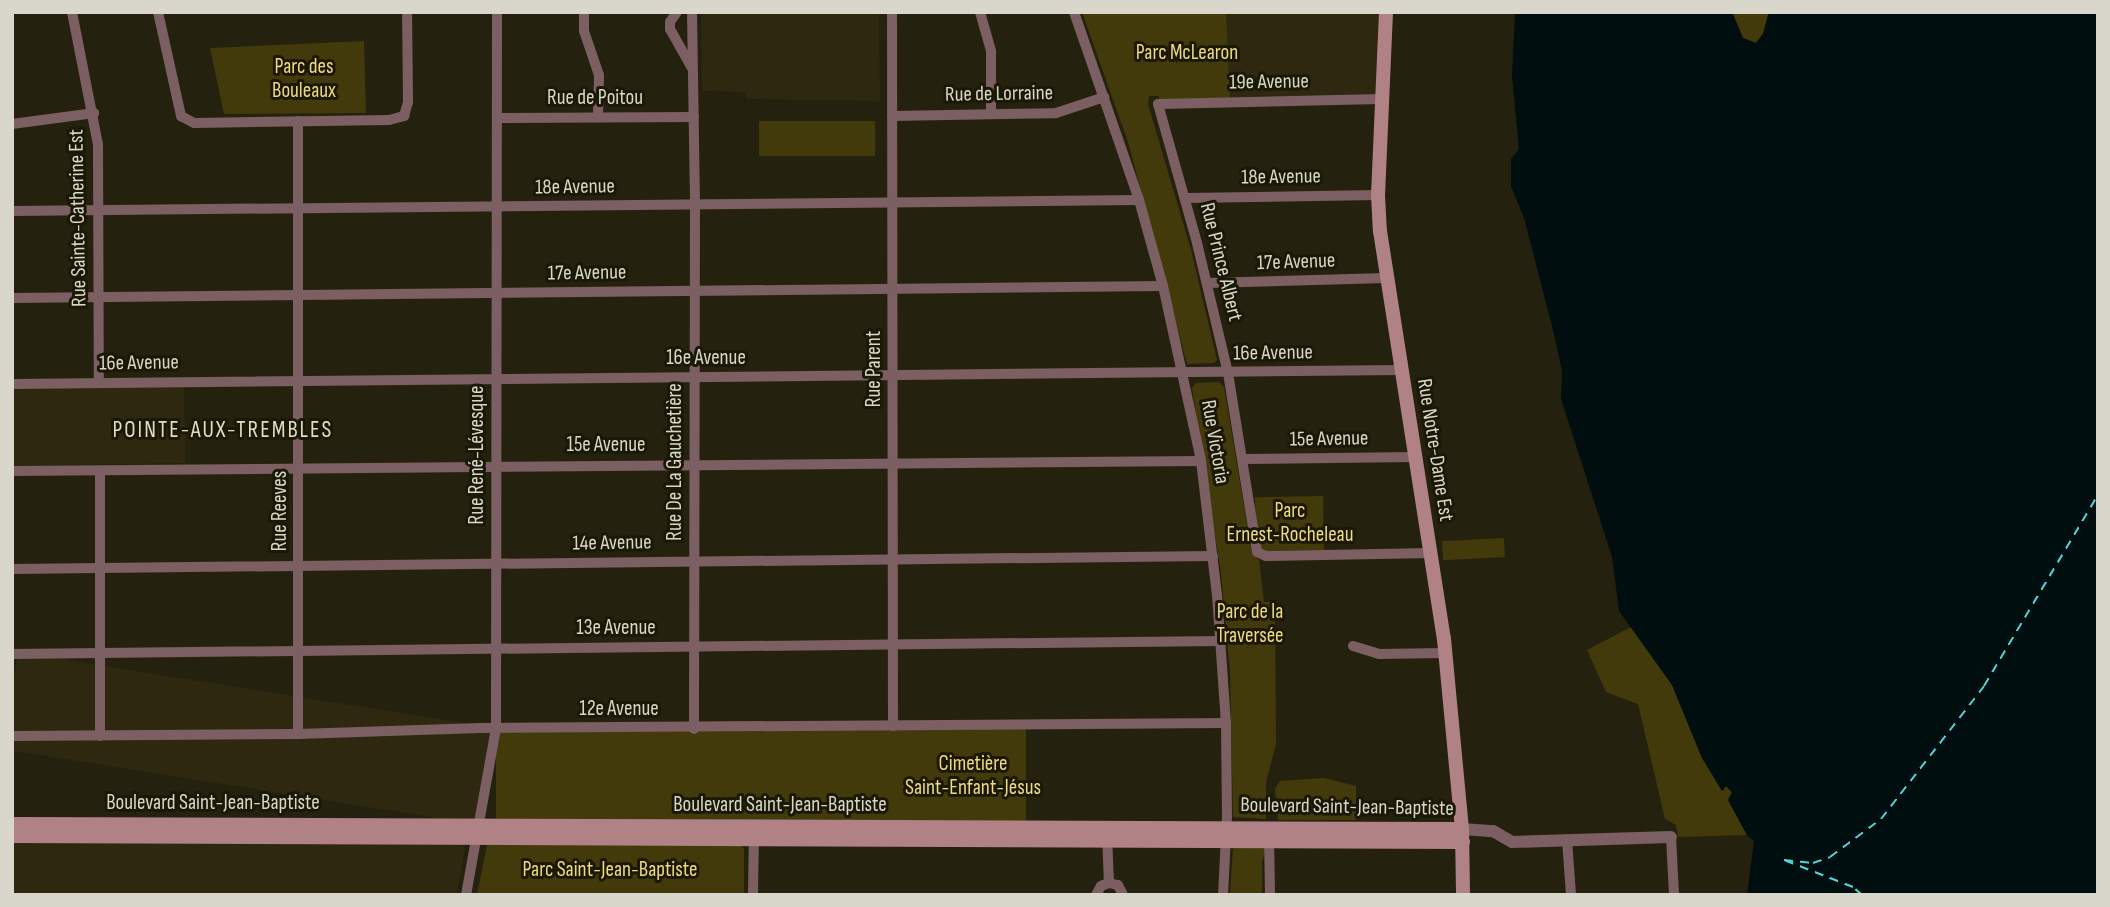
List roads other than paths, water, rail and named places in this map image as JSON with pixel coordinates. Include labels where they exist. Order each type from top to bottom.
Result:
[{"type":"main road","name":"Rue Notre-Dame Est","points":[[1386,12],[1378,195],[1386,278],[1445,653],[1462,836],[1463,895]]},
{"type":"main road","name":"Boulevard Saint-Jean-Baptiste","points":[[12,824],[100,830],[1462,836]]},
{"type":"main road","name":"Boulevard Saint-Jean-Baptiste","points":[[12,836],[100,830]]},
{"type":"street","name":"Rue Sainte-Catherine Est","points":[[72,12],[75,37],[94,113],[100,211],[99,383]]},
{"type":"street","points":[[158,12],[184,120],[194,123],[389,120],[404,116],[408,102],[407,12]]},
{"type":"street","name":"Rue René-Lévesque","points":[[466,895],[496,728],[494,648],[497,12]]},
{"type":"street","points":[[584,12],[584,31],[599,75],[598,117]]},
{"type":"street","name":"Rue De La Gauchetière","points":[[677,12],[670,22],[670,29],[692,69]]},
{"type":"street","name":"Rue De La Gauchetière","points":[[692,12],[695,205],[694,729]]},
{"type":"street","name":"Rue Parent","points":[[892,12],[893,726]]},
{"type":"street","points":[[980,12],[991,51],[992,113]]},
{"type":"street","name":"Rue Victoria","points":[[1074,12],[1139,200],[1163,286],[1201,461],[1213,556],[1226,723],[1223,895]]},
{"type":"street","name":"Rue de Lorraine","points":[[892,116],[1056,113],[1104,97]]},
{"type":"street","name":"19e Avenue","points":[[1158,104],[1381,99]]},
{"type":"street","name":"Rue Prince Albert","points":[[1158,104],[1185,198],[1228,373],[1259,555],[1431,553]]},
{"type":"street","points":[[12,124],[94,113]]},
{"type":"street","name":"Rue de Poitou","points":[[497,118],[694,117]]},
{"type":"street","name":"Rue Reeves","points":[[298,121],[298,734]]},
{"type":"street","name":"18e Avenue","points":[[1185,198],[1378,195]]},
{"type":"street","name":"18e Avenue","points":[[12,211],[1139,200]]},
{"type":"street","name":"17e Avenue","points":[[1207,283],[1386,278]]},
{"type":"street","name":"17e Avenue","points":[[12,298],[1163,286]]},
{"type":"street","name":"16e Avenue","points":[[12,384],[1401,370]]},
{"type":"street","name":"15e Avenue","points":[[1243,459],[1415,457]]},
{"type":"street","name":"15e Avenue","points":[[12,471],[1201,461]]},
{"type":"street","points":[[100,471],[100,736]]},
{"type":"street","name":"14e Avenue","points":[[12,569],[1213,556]]},
{"type":"street","name":"13e Avenue","points":[[12,654],[1221,641]]},
{"type":"street","points":[[1353,646],[1379,654],[1445,653]]},
{"type":"street","name":"12e Avenue","points":[[12,736],[298,734],[496,728],[694,729],[1226,723]]},
{"type":"street","name":"Boulevard Saint-Jean-Baptiste","points":[[1462,836],[1493,831],[1512,842],[1671,837]]},
{"type":"street","points":[[753,895],[754,832]]},
{"type":"street","points":[[1107,833],[1109,883]]},
{"type":"street","points":[[1269,834],[1270,895]]},
{"type":"street","points":[[1671,837],[1674,895]]},
{"type":"street","points":[[1567,840],[1572,895]]},
{"type":"street","points":[[1096,895],[1101,886],[1109,883],[1118,885],[1123,895]]},
{"type":"district","name":"POINTE-AUX-TREMBLES","points":[[223,430]]},
{"type":"park label","name":"Parc McLearon","points":[[1187,53]]},
{"type":"park label","name":"Parc des Bouleaux","points":[[304,79]]},
{"type":"park label","name":"Parc Ernest-Rocheleau","points":[[1290,523]]},
{"type":"park label","name":"Parc de la Traversée","points":[[1250,624]]},
{"type":"park label","name":"Cimetière Saint-Enfant-Jésus","points":[[973,776]]},
{"type":"park label","name":"Parc Saint-Jean-Baptiste","points":[[610,870]]}]
